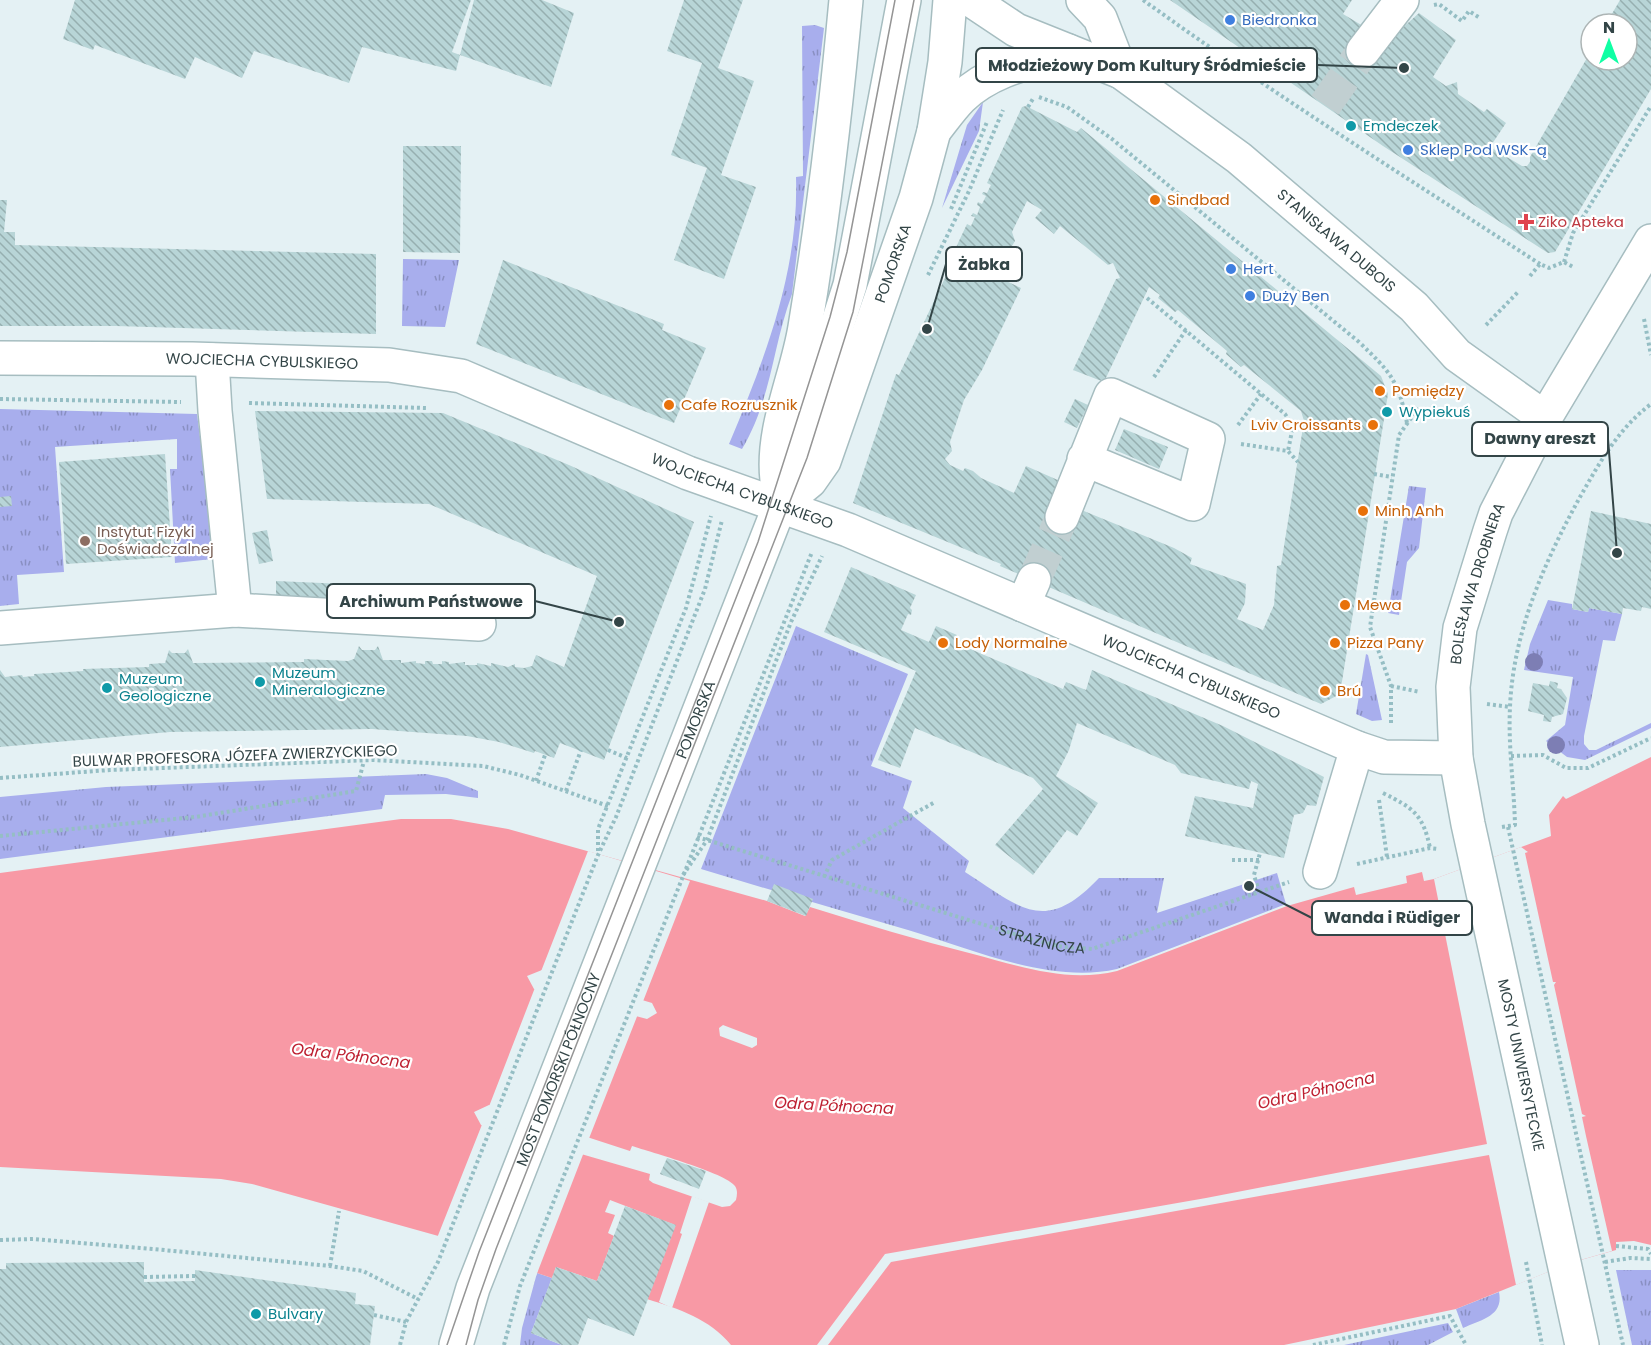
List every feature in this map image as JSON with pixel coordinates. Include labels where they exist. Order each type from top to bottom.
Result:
[{"type":"street","name":"POMORSKA","points":[[639,866],[780,505],[777,471],[778,440],[802,347],[808,309],[828,175],[846,0]]},
{"type":"street","points":[[780,505],[850,285],[904,0]]},
{"type":"street","name":"POMORSKA","points":[[780,505],[810,481],[824,461],[910,218],[934,131],[945,62],[950,0]]},
{"type":"street","name":"STANISŁAWA DUBOIS","points":[[971,0],[1016,30],[1121,72],[1239,158],[1414,307],[1457,355],[1545,418]]},
{"type":"street","points":[[1083,0],[1100,18],[1121,72]]},
{"type":"street","points":[[1363,51],[1416,5]]},
{"type":"street","points":[[934,131],[961,99],[977,85],[1004,70],[1068,51]]},
{"type":"street","name":"BOLESŁAWA DROBNERA","points":[[1477,864],[1456,758],[1453,687],[1460,628],[1496,513],[1545,418],[1651,241]]},
{"type":"street","name":"WOJCIECHA CYBULSKIEGO","points":[[0,358],[212,360],[389,365],[461,376],[688,473],[1028,593],[1357,748],[1384,757],[1456,758]]},
{"type":"street","points":[[212,360],[214,402],[236,609]]},
{"type":"street","points":[[1062,517],[1084,459],[1111,395],[1216,440],[1193,504],[1084,459]]},
{"type":"street","points":[[0,628],[236,609],[479,624]]},
{"type":"street","points":[[1320,872],[1357,748]]},
{"type":"street","name":"MOSTY UNIWERSYTECKIE","points":[[1477,864],[1582,1345]]},
{"type":"street","name":"MOST POMORSKI PÓŁNOCNY","points":[[456,1345],[478,1274],[639,866]]},
{"type":"path","points":[[1143,0],[1373,157],[1540,264],[1549,268],[1564,262]]},
{"type":"path","points":[[1416,5],[1438,4],[1462,21],[1469,11],[1480,18]]},
{"type":"path","points":[[1028,95],[1067,107],[1112,139],[1359,342],[1390,372],[1402,400],[1407,424],[1419,407]]},
{"type":"path","points":[[1028,107],[1035,96]]},
{"type":"path","points":[[1564,262],[1573,233],[1651,106]]},
{"type":"path","points":[[1564,262],[1573,267]]},
{"type":"path","points":[[1530,276],[1540,264]]},
{"type":"path","points":[[1486,325],[1519,291]]},
{"type":"path","points":[[1147,298],[1291,421],[1293,426],[1288,452]]},
{"type":"path","points":[[1642,311],[1651,355]]},
{"type":"path","points":[[1136,406],[1186,330]]},
{"type":"path","points":[[1216,440],[1261,394]]},
{"type":"path","points":[[0,399],[436,408]]},
{"type":"path","points":[[1623,1345],[1508,827],[1515,825],[1510,707],[1527,614],[1553,546],[1611,443],[1651,404]]},
{"type":"path","points":[[1216,440],[1288,452],[1298,462]]},
{"type":"path","points":[[1374,474],[1392,477]]},
{"type":"path","points":[[598,855],[598,829],[686,608],[712,513],[704,509]]},
{"type":"path","points":[[400,1345],[406,1322],[438,1262],[705,589],[722,518]]},
{"type":"path","points":[[504,1345],[520,1286],[680,878],[830,523]]},
{"type":"path","points":[[680,878],[697,858],[707,840],[830,523]]},
{"type":"path","points":[[1391,686],[1410,690]]},
{"type":"path","points":[[1500,707],[1510,707]]},
{"type":"path","points":[[1511,756],[1544,755],[1566,768],[1588,768],[1651,738]]},
{"type":"path","points":[[566,791],[582,750]]},
{"type":"path","points":[[608,750],[627,758]]},
{"type":"path","points":[[536,781],[545,755]]},
{"type":"path","points":[[0,836],[195,817],[356,791],[364,761]]},
{"type":"path","name":"BULWAR PROFESORA JÓZEFA ZWIERZYCKIEGO","points":[[0,778],[110,770],[364,761],[483,766],[536,781],[608,806]]},
{"type":"path","points":[[615,789],[632,796]]},
{"type":"path","points":[[1377,790],[1387,857]]},
{"type":"path","points":[[1396,790],[1397,800]]},
{"type":"path","points":[[824,877],[832,860],[935,802]]},
{"type":"path","name":"STRAŻNICZA","points":[[697,837],[1034,940],[1063,947],[1092,948],[1320,872],[1430,848]]},
{"type":"path","points":[[685,842],[694,845]]},
{"type":"path","points":[[1259,892],[1254,875],[1260,853]]},
{"type":"path","points":[[1232,860],[1259,860]]},
{"type":"path","points":[[330,1266],[339,1211]]},
{"type":"path","points":[[0,1240],[33,1239],[330,1266],[363,1272],[418,1299]]},
{"type":"path","points":[[1616,1246],[1643,1247],[1651,1254]]},
{"type":"path","points":[[1605,1262],[1630,1258],[1651,1259]]},
{"type":"path","points":[[170,1276],[170,1282]]},
{"type":"path","points":[[144,1277],[195,1276]]},
{"type":"path","points":[[1529,1280],[1542,1345]]},
{"type":"path","points":[[374,1315],[406,1322]]},
{"type":"path","points":[[1313,1345],[1450,1316],[1466,1345]]},
{"type":"green space","points":[[815,25],[824,28],[792,294],[760,411],[742,449],[729,444],[767,347],[786,281],[792,247],[796,177],[803,176],[802,26]]},
{"type":"green space","points":[[983,102],[979,131],[942,208],[967,125]]},
{"type":"green space","points":[[403,259],[459,260],[445,327],[402,326]]},
{"type":"green space","points":[[0,409],[197,414],[214,544],[212,559],[175,563],[170,469],[177,469],[177,439],[55,447],[64,572],[17,575],[19,604],[0,606]]},
{"type":"green space","points":[[1409,486],[1426,488],[1419,548],[1407,562],[1399,615],[1388,613]]},
{"type":"green space","points":[[1548,600],[1572,604],[1572,609],[1588,612],[1589,608],[1622,614],[1615,641],[1603,640],[1584,744],[1589,750],[1596,750],[1651,723],[1651,728],[1585,760],[1567,757],[1546,741],[1565,725],[1573,677],[1524,670],[1530,644]]},
{"type":"green space","points":[[796,626],[908,674],[871,766],[912,781],[903,808],[969,861],[965,872],[1001,896],[1032,910],[1047,911],[1063,906],[1080,896],[1099,878],[1164,878],[1157,913],[1277,873],[1286,904],[1117,969],[1065,972],[985,955],[701,869]]},
{"type":"green space","points":[[1366,654],[1382,720],[1372,721],[1356,714]]},
{"type":"green space","points":[[426,774],[447,778],[478,791],[478,798],[446,794],[385,795],[382,809],[0,859],[0,797],[106,787]]},
{"type":"green space","points":[[1616,1270],[1651,1270],[1651,1345],[1632,1345]]},
{"type":"green space","points":[[537,1273],[552,1278],[531,1333],[562,1345],[520,1345],[522,1328]]},
{"type":"green space","points":[[1499,1292],[1500,1300],[1495,1312],[1463,1328],[1456,1309]]},
{"type":"green space","points":[[1448,1323],[1453,1332],[1428,1345],[1344,1345]]},
{"type":"water","name":"Odra Północna","points":[[1651,757],[1651,1245],[1634,1241],[1616,1242],[1616,1250],[1570,1263],[1456,1309],[1284,1345],[731,1345],[714,1328],[704,1322],[682,1311],[647,1299],[675,1225],[610,1200],[605,1212],[615,1215],[608,1233],[614,1236],[597,1281],[556,1267],[552,1278],[537,1273],[539,1264],[252,1184],[221,1179],[0,1167],[0,873],[401,819],[451,819],[508,829],[767,901],[805,916],[810,907],[1009,964],[1045,972],[1080,975],[1117,971],[1287,906],[1354,887],[1356,895],[1407,883],[1406,876],[1422,872],[1424,881],[1434,879],[1551,836],[1549,815],[1563,796],[1566,799]],"holes":[[[542,970],[652,1003],[657,1013],[647,1019],[534,989],[527,976]],[[723,1025],[757,1038],[757,1045],[752,1048],[720,1036],[719,1028]],[[489,1105],[630,1151],[632,1146],[687,1163],[729,1181],[736,1188],[736,1200],[730,1206],[722,1207],[653,1183],[649,1180],[650,1174],[481,1125],[474,1112]]]},
{"type":"pier","points":[[1521,847],[1528,852],[1525,853],[1553,982],[1556,982],[1554,985],[1582,1114],[1586,1116],[1582,1117],[1612,1251],[1570,1263],[1516,1285],[1489,1155],[891,1262],[828,1345],[817,1345],[885,1254],[1206,1198],[1487,1144],[1434,879]]},
{"type":"pier","points":[[588,851],[690,881],[642,1004],[540,974]]},
{"type":"pier","points":[[536,985],[638,1014],[588,1141],[488,1109]]},
{"type":"pier","points":[[483,1122],[584,1152],[536,1276],[536,1267],[437,1238]]},
{"type":"pier","points":[[692,1196],[709,1202],[672,1308],[659,1302]]},
{"type":"building","points":[[75,0],[471,0],[452,52],[460,55],[456,71],[362,47],[349,83],[254,51],[242,78],[195,57],[185,79],[95,45],[93,50],[63,39]]},
{"type":"building","points":[[474,0],[542,0],[574,13],[551,87],[460,55]]},
{"type":"building","points":[[684,0],[743,0],[718,68],[754,81],[721,175],[756,187],[724,279],[674,260],[707,168],[671,155],[702,63],[667,51]]},
{"type":"building","points":[[1170,0],[1352,0],[1343,14],[1388,41],[1419,13],[1456,40],[1433,77],[1446,86],[1457,82],[1458,94],[1484,112],[1487,109],[1506,123],[1490,147],[1522,166],[1527,166],[1579,72],[1639,72],[1639,12],[1613,12],[1620,0],[1651,0],[1651,89],[1555,252],[1548,253],[1383,146]]},
{"type":"building","points":[[1026,106],[1077,132],[1081,128],[1381,376],[1388,394],[1340,694],[1321,704],[1000,566],[1001,564],[853,503],[896,374],[899,375],[953,261],[950,260],[967,224],[971,226],[975,217],[971,216],[973,213],[977,215],[980,207],[977,205],[978,202],[982,204],[986,196],[982,194],[987,193],[991,185],[987,183],[1022,107]],"holes":[[[1027,201],[1042,210],[1035,218],[1054,234],[1060,226],[1108,265],[1113,263],[1120,278],[1116,279],[1073,370],[1104,382],[1149,287],[1160,295],[1158,298],[1175,312],[1178,310],[1227,351],[1226,354],[1241,367],[1244,365],[1301,411],[1304,421],[1281,565],[1277,566],[1274,605],[1263,630],[1237,619],[1245,603],[1246,584],[1190,564],[1192,558],[1174,548],[1079,509],[1060,481],[1026,466],[1014,493],[981,478],[973,471],[965,468],[963,471],[950,465],[945,459],[952,451],[950,442],[964,400],[982,370],[1021,288],[1006,281],[1018,256],[1016,248],[1012,246],[1015,241],[1012,232]]]},
{"type":"building","points":[[403,146],[461,146],[460,253],[403,252]]},
{"type":"building","points":[[0,200],[7,200],[4,232],[15,232],[15,245],[376,254],[376,334],[116,326],[0,326]]},
{"type":"building","points":[[503,260],[664,324],[662,330],[706,348],[674,423],[476,344]]},
{"type":"building","points":[[1075,399],[1088,405],[1077,428],[1064,422]]},
{"type":"building","points":[[255,411],[443,413],[569,465],[694,522],[604,760],[560,743],[554,758],[535,751],[534,753],[499,742],[467,736],[372,729],[170,732],[0,747],[0,670],[5,677],[22,675],[23,677],[34,676],[34,674],[83,671],[83,669],[149,667],[149,664],[165,663],[169,650],[172,653],[185,653],[188,649],[193,663],[304,662],[304,659],[348,661],[354,659],[359,646],[362,650],[375,650],[378,646],[383,660],[401,660],[401,663],[416,661],[416,663],[425,664],[425,661],[432,661],[433,664],[442,664],[442,661],[449,662],[449,664],[465,662],[465,665],[477,665],[477,663],[491,666],[491,663],[508,667],[515,664],[515,667],[524,668],[532,666],[536,655],[564,667],[597,576],[429,504],[267,499]]},
{"type":"building","points":[[1124,429],[1168,447],[1159,469],[1115,450]]},
{"type":"building","points":[[165,454],[172,557],[66,564],[59,462]]},
{"type":"building","points":[[11,496],[12,506],[0,507],[0,497]]},
{"type":"building","points":[[1591,511],[1651,524],[1651,609],[1642,607],[1641,611],[1623,608],[1622,614],[1589,608],[1588,612],[1572,609]]},
{"type":"building","points":[[267,530],[273,561],[259,564],[252,533]]},
{"type":"building","points":[[851,567],[916,595],[910,608],[911,615],[908,614],[901,630],[929,642],[936,626],[957,635],[954,642],[1063,689],[1066,682],[1086,690],[1092,670],[1223,726],[1324,777],[1316,806],[1307,805],[1303,813],[1294,815],[1284,858],[1185,836],[1195,796],[1253,808],[1258,784],[1251,781],[1249,789],[1181,773],[1175,765],[1077,723],[1069,750],[1056,776],[1098,803],[1077,836],[1067,830],[1033,875],[995,845],[1043,789],[1033,778],[915,728],[900,768],[878,760],[916,671],[824,632]]},
{"type":"building","points":[[276,581],[345,584],[345,595],[336,595],[336,605],[276,603]]},
{"type":"building","points":[[1550,681],[1558,683],[1557,688],[1561,689],[1567,698],[1563,714],[1552,717],[1551,722],[1543,721],[1544,715],[1528,711],[1533,683],[1549,686]]},
{"type":"building","points":[[774,884],[813,899],[806,916],[767,901]]},
{"type":"building","points":[[667,1158],[706,1171],[699,1189],[660,1174]]},
{"type":"building","points":[[625,1206],[676,1225],[634,1336],[588,1318],[578,1345],[562,1345],[531,1333],[556,1267],[597,1281]]},
{"type":"building","points":[[144,1262],[144,1282],[195,1281],[195,1270],[356,1293],[355,1304],[375,1306],[370,1345],[0,1345],[0,1269],[6,1269],[6,1263]]},
{"type":"tunnel","points":[[1325,105],[1363,51]]},
{"type":"tunnel","points":[[1034,580],[1062,517]]},
{"type":"tram line","points":[[447,1345],[479,1252],[758,542],[830,317],[847,252],[895,0]]},
{"type":"tram line","points":[[466,1345],[478,1300],[496,1249],[807,458],[853,312],[914,0]]},
{"type":"place","name":"Biedronka","points":[[1230,20]]},
{"type":"place","name":"Młodzieżowy Dom Kultury Śródmieście","points":[[1404,68]]},
{"type":"place","name":"Emdeczek","points":[[1351,126]]},
{"type":"place","name":"Sklep Pod WSK-ą","points":[[1408,150]]},
{"type":"place","name":"Sindbad","points":[[1155,200]]},
{"type":"place","name":"Ziko Apteka","points":[[1526,222]]},
{"type":"place","name":"Hert","points":[[1231,269]]},
{"type":"place","name":"Duży Ben","points":[[1250,296]]},
{"type":"place","name":"Żabka","points":[[927,329]]},
{"type":"place","name":"Pomiędzy","points":[[1380,391]]},
{"type":"place","name":"Cafe Rozrusznik","points":[[669,405]]},
{"type":"place","name":"Wypiekuś","points":[[1387,412]]},
{"type":"place","name":"Lviv Croissants","points":[[1373,425]]},
{"type":"place","name":"Minh Anh","points":[[1363,511]]},
{"type":"place","name":"Instytut Fizyki Doświadczalnej","points":[[85,541]]},
{"type":"place","name":"Dawny areszt","points":[[1617,553]]},
{"type":"place","name":"Mewa","points":[[1345,605]]},
{"type":"place","name":"Archiwum Państwowe","points":[[619,622]]},
{"type":"place","name":"Lody Normalne","points":[[943,643]]},
{"type":"place","name":"Pizza Pany","points":[[1335,643]]},
{"type":"place","name":"Muzeum Mineralogiczne","points":[[260,682]]},
{"type":"place","name":"Muzeum Geologiczne","points":[[107,688]]},
{"type":"place","name":"Brú","points":[[1325,691]]},
{"type":"place","name":"Wanda i Rüdiger","points":[[1249,886]]},
{"type":"place","name":"Bulvary","points":[[256,1314]]}]
